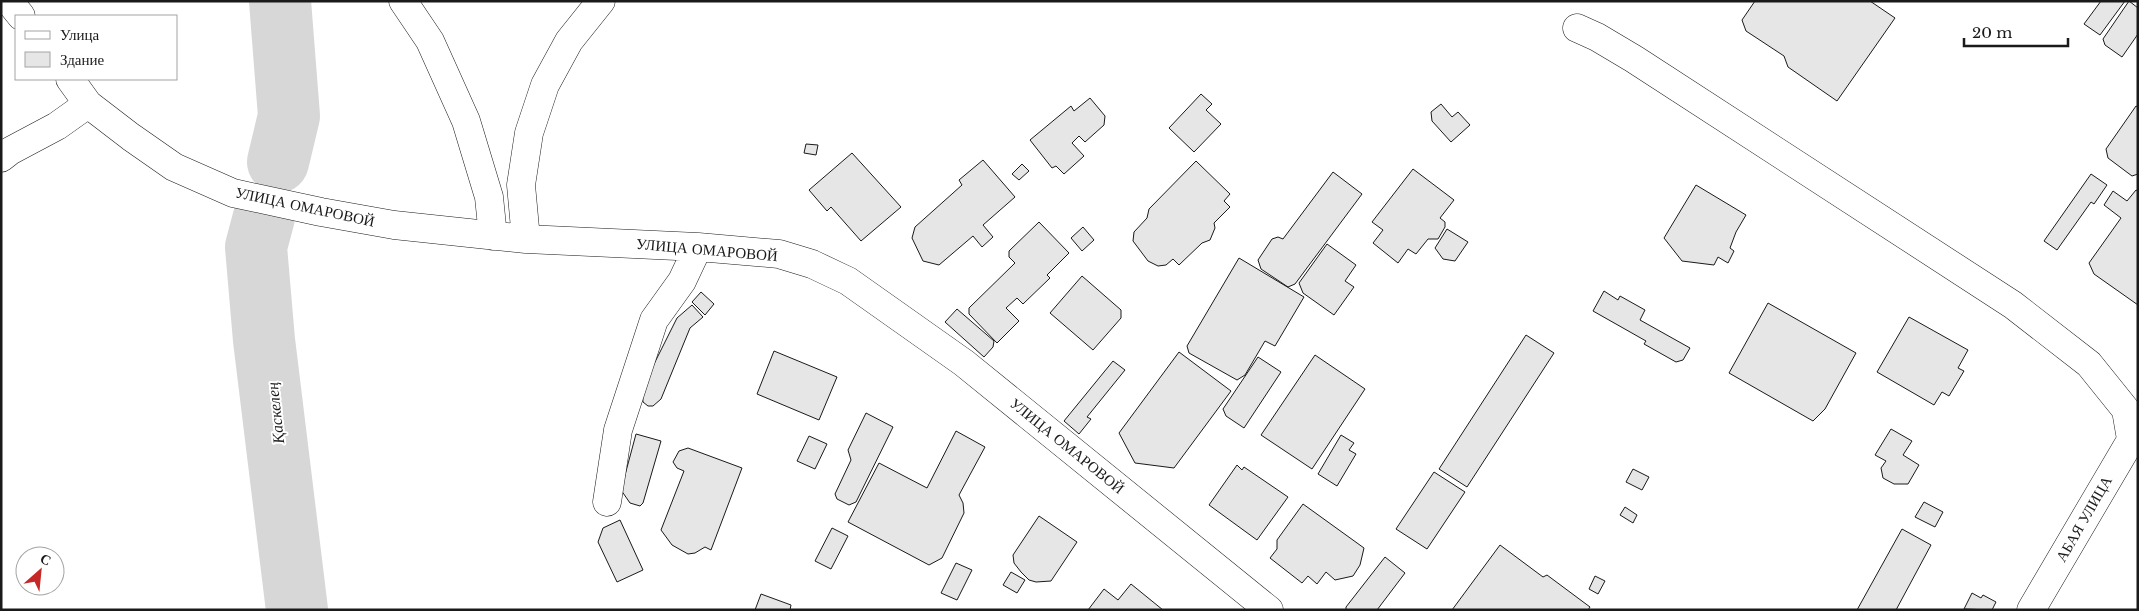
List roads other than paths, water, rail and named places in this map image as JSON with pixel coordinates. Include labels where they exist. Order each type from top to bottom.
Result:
[{"type":"street","points":[[9,1],[21,15]]},
{"type":"street","points":[[403,1],[430,42],[466,121],[489,197],[493,236]]},
{"type":"street","points":[[526,240],[521,184],[529,133],[545,85],[569,41],[601,1]]},
{"type":"street","points":[[1577,28],[1597,37],[1634,59],[2013,305],[2090,364],[2126,410],[2134,434]]},
{"type":"street","name":"УЛИЦА ОМАРОВОЙ","points":[[71,80],[88,104],[174,167],[233,193],[394,225],[526,240],[698,246],[779,254],[812,264],[848,281],[964,364],[1269,610]]},
{"type":"street","points":[[1,158],[57,126],[88,104]]},
{"type":"street","points":[[607,502],[618,430],[654,320],[682,281],[698,246]]},
{"type":"street","name":"АБАЯ УЛИЦА","points":[[2031,610],[2134,434]]},
{"type":"waterway","name":"Қаскелең","points":[[278,162],[289,116],[280,1]]},
{"type":"waterway","name":"Қаскелең","points":[[264,217],[256,247],[264,340],[297,610]]}]
